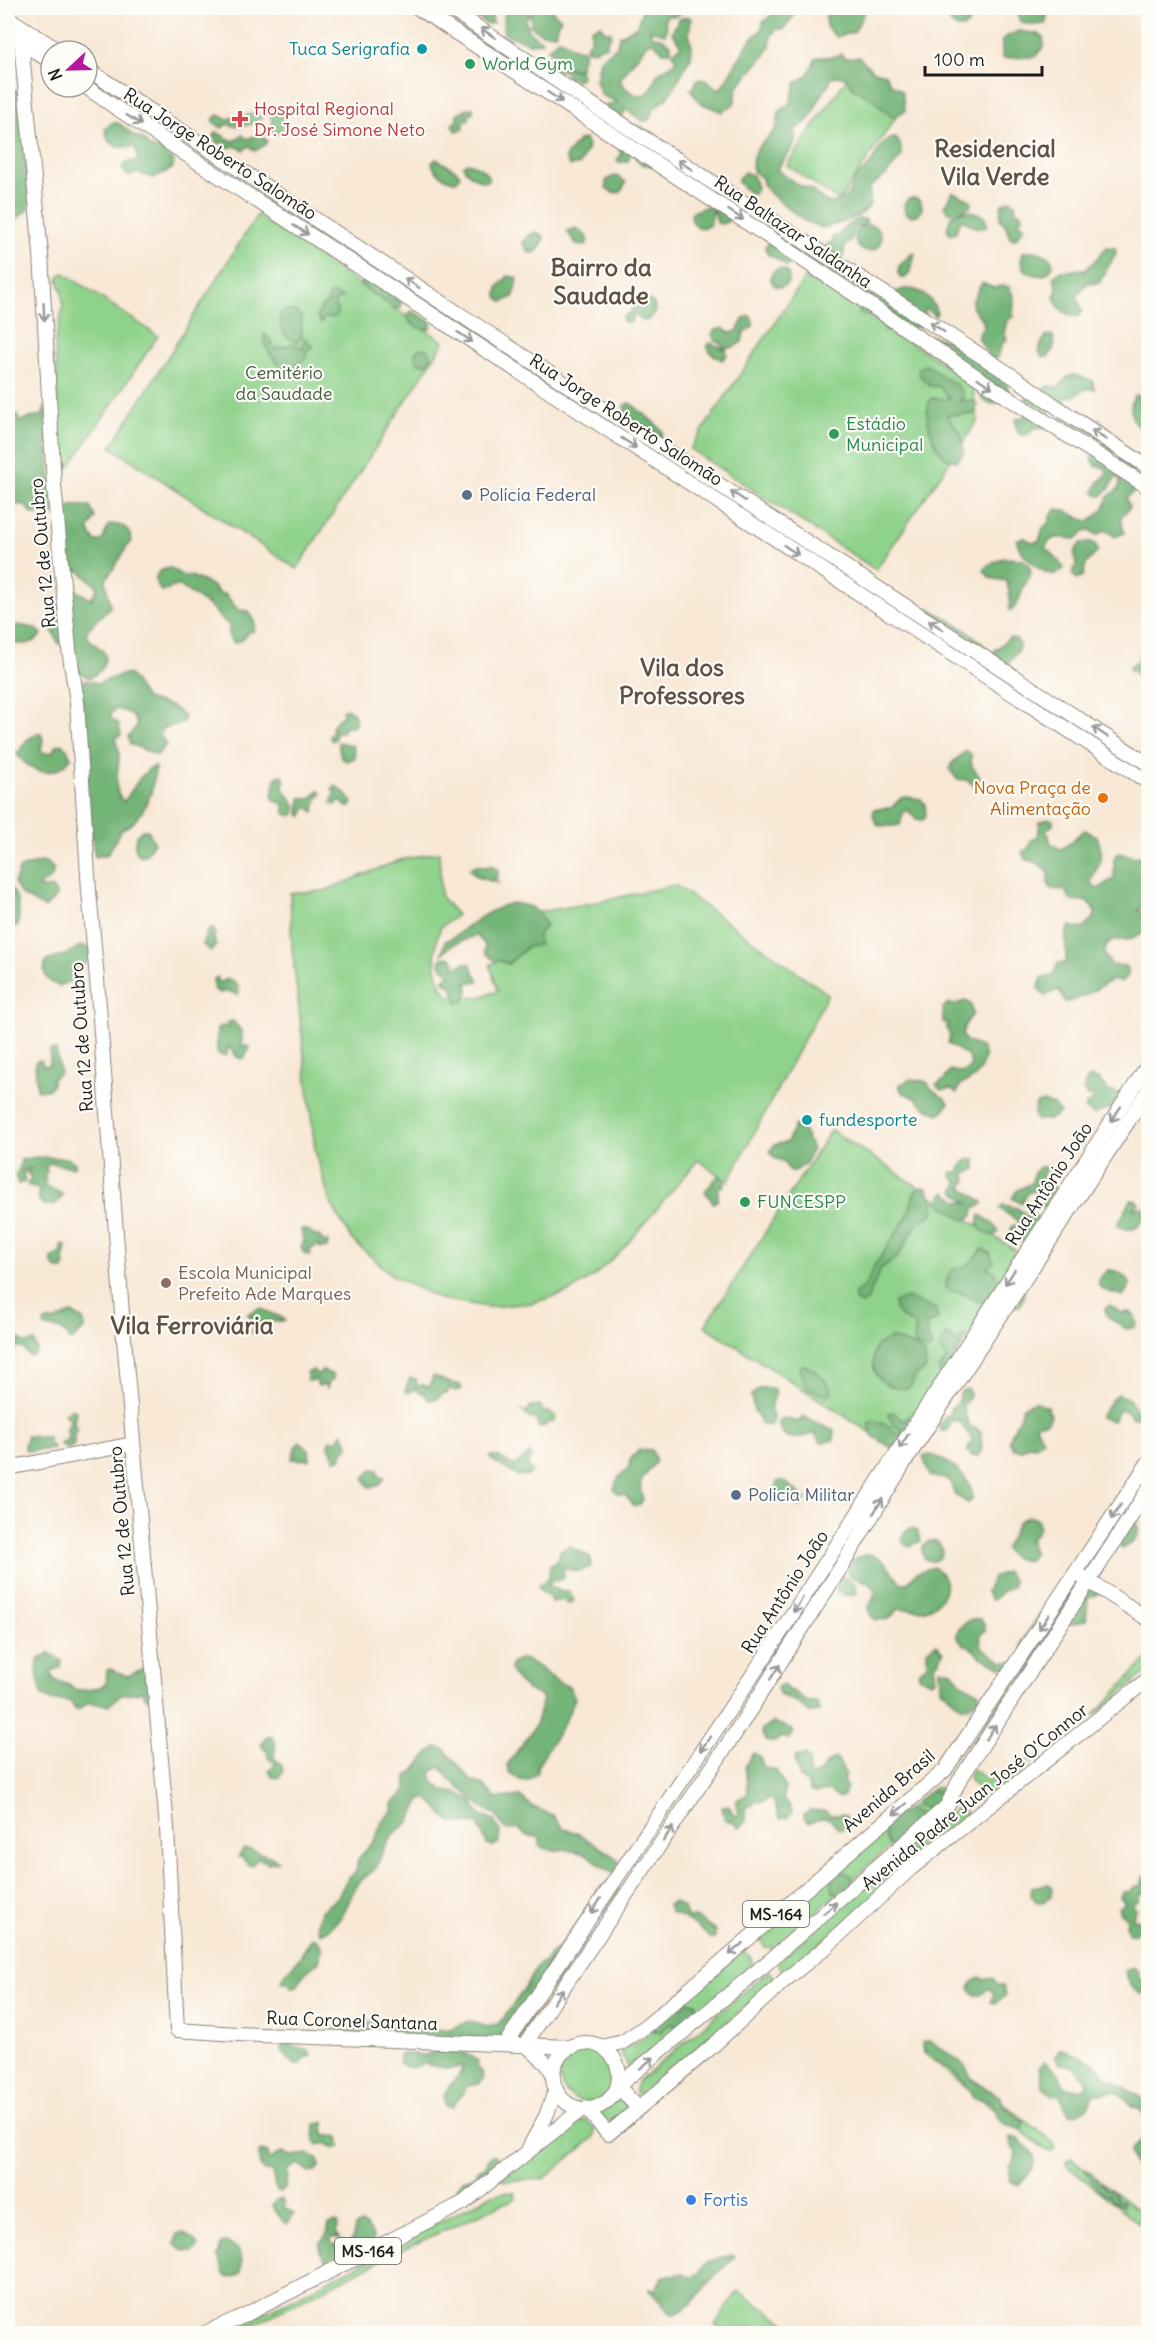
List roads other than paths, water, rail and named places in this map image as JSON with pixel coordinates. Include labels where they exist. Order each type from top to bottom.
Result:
[{"type":"main road","name":"Rua Baltazar Saldanha","points":[[418,8],[794,254],[999,392],[1149,487]]},
{"type":"main road","name":"Rua Baltazar Saldanha","points":[[449,8],[599,109],[1149,467]]},
{"type":"main road","points":[[8,18],[39,51]]},
{"type":"main road","points":[[8,33],[22,35],[39,42]]},
{"type":"main road","name":"Rua 12 de Outubro","points":[[22,35],[41,254],[54,485],[69,649],[77,702],[88,891],[167,1828],[177,2030]]},
{"type":"main road","name":"Rua Jorge Roberto Salomão","points":[[99,77],[1021,689],[1149,782]]},
{"type":"main road","name":"Rua Jorge Roberto Salomão","points":[[99,96],[252,199],[355,263],[867,600],[1149,764]]},
{"type":"main road","points":[[1113,465],[1122,450]]},
{"type":"main road","name":"Rua Antônio João","points":[[506,2044],[825,1564],[1149,1065]]},
{"type":"main road","name":"Rua Antônio João","points":[[525,2044],[734,1735],[838,1572],[904,1463],[1149,1091]]},
{"type":"main road","points":[[8,1468],[133,1444]]},
{"type":"main road","name":"Avenida Brasil","points":[[618,2086],[674,2041],[947,1806],[959,1780],[1083,1577],[1149,1463]]},
{"type":"main road","name":"Avenida Brasil","points":[[602,2047],[622,2042],[649,2024],[945,1770],[1083,1577],[1149,1490]]},
{"type":"main road","points":[[825,1564],[838,1572]]},
{"type":"main road","points":[[1083,1577],[1149,1619]]},
{"type":"main road","name":"Avenida Padre Juan José O'Connor","points":[[585,2109],[608,2134],[825,1948],[910,1869],[1149,1679]]},
{"type":"main road","points":[[718,1724],[734,1735]]},
{"type":"main road","points":[[874,1870],[910,1869]]},
{"type":"main road","name":"Rua Coronel Santana","points":[[177,2030],[572,2047]]},
{"type":"main road","name":"MS-164","points":[[525,2155],[546,2116],[555,2082],[557,2061],[572,2047],[587,2043],[602,2047]]},
{"type":"main road","points":[[525,2044],[547,2064],[568,2104],[585,2109]]},
{"type":"main road","points":[[602,2047],[611,2054],[617,2064],[620,2075],[618,2086],[638,2108]]},
{"type":"main road","name":"MS-164","points":[[203,2334],[243,2316],[463,2203],[585,2109],[606,2102],[618,2086]]},
{"type":"place","name":"Tuca Serigrafia","points":[[422,49]]},
{"type":"place","name":"World Gym","points":[[470,64]]},
{"type":"place","name":"Hospital Regional Dr. José Simone Neto","points":[[240,119]]},
{"type":"place","name":"Estádio Municipal","points":[[834,434]]},
{"type":"place","name":"Polícia Federal","points":[[467,495]]},
{"type":"place","name":"Nova Praça de Alimentação","points":[[1103,798]]},
{"type":"place","name":"fundesporte","points":[[807,1120]]},
{"type":"place","name":"FUNCESPP","points":[[745,1202]]},
{"type":"place","name":"Escola Municipal Prefeito Ade Marques","points":[[166,1283]]},
{"type":"place","name":"Policia Militar","points":[[736,1495]]},
{"type":"place","name":"Fortis","points":[[691,2200]]},
{"type":"district","name":"Residencial Vila Verde","points":[[995,163]]},
{"type":"district","name":"Bairro da Saudade","points":[[601,282]]},
{"type":"district","name":"Vila dos Professores","points":[[682,682]]},
{"type":"district","name":"Vila Ferroviária","points":[[192,1326]]},
{"type":"park label","name":"Cemitério da Saudade","points":[[284,383]]}]
